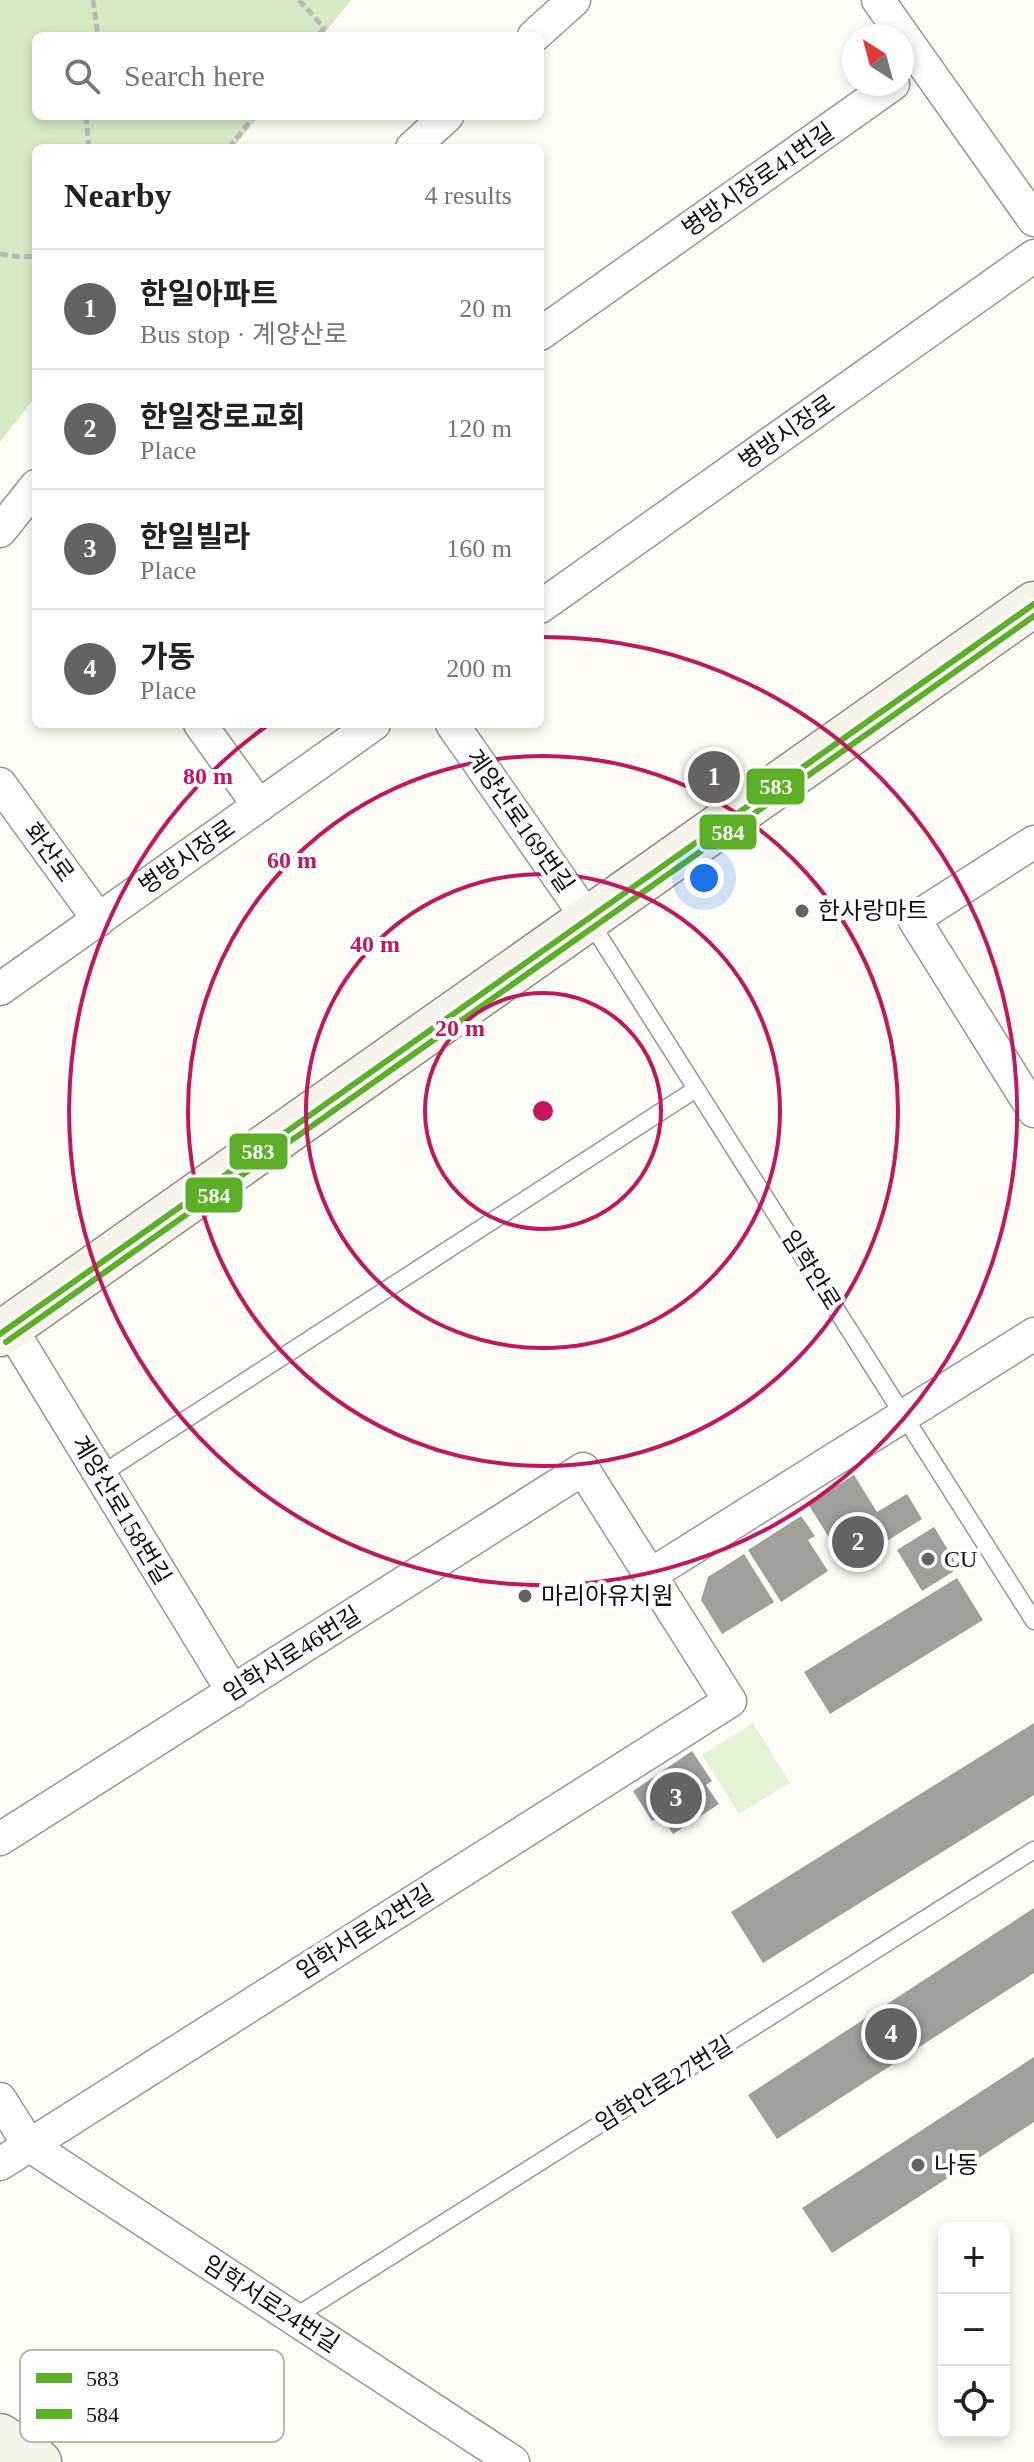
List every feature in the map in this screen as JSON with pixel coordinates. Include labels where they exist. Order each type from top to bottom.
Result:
[{"type":"street","points":[[538,32],[574,0]]},
{"type":"street","points":[[878,0],[890,24]]},
{"type":"street","points":[[914,72],[1034,220]]},
{"type":"street","name":"병방시장로41번길","points":[[544,331],[876,96]]},
{"type":"street","points":[[416,144],[443,120]]},
{"type":"street","name":"병방시장로","points":[[544,604],[1030,268]]},
{"type":"street","points":[[0,531],[32,493]]},
{"type":"street","points":[[5,1331],[1034,604]]},
{"type":"street","points":[[203,728],[259,806]]},
{"type":"street","name":"병방시장로","points":[[0,989],[368,728]]},
{"type":"street","name":"계양산로169번길","points":[[455,728],[588,919]]},
{"type":"street","name":"화산로","points":[[0,784],[99,920]]},
{"type":"street","points":[[1034,842],[914,919],[1034,1111]]},
{"type":"street","name":"계양산로158번길","points":[[5,1331],[100,1475],[233,1692]]},
{"type":"street","points":[[650,1575],[1034,1334]]},
{"type":"street","name":"임학서로46번길","points":[[0,1839],[583,1469],[650,1575]]},
{"type":"street","name":"임학서로42번길","points":[[0,2164],[730,1701],[650,1575]]},
{"type":"street","points":[[0,2099],[29,2145]]},
{"type":"street","name":"임학서로24번길","points":[[29,2145],[513,2462]]},
{"type":"street","points":[[0,2436],[39,2462]]},
{"type":"lane","name":"임학안로","points":[[588,919],[1034,1621]]},
{"type":"lane","points":[[100,1475],[696,1089]]},
{"type":"lane","name":"임학안로27번길","points":[[293,2318],[1034,1850]]},
{"type":"path","points":[[93,0],[97,32]]},
{"type":"path","points":[[299,0],[324,28],[321,32]]},
{"type":"path","points":[[86,120],[89,144]]},
{"type":"path","points":[[232,144],[251,120]]},
{"type":"path","points":[[0,254],[32,256]]},
{"type":"green space","points":[[0,0],[351,0],[325,32],[32,32],[32,120],[256,120],[236,144],[32,144],[32,401],[0,442]]},
{"type":"green space","points":[[753,1723],[790,1783],[739,1814],[702,1755]]},
{"type":"building","points":[[854,1475],[877,1512],[907,1494],[922,1519],[847,1566],[808,1504]]},
{"type":"building","points":[[801,1516],[815,1536],[808,1540],[828,1571],[781,1602],[748,1550]]},
{"type":"building","name":"CU","points":[[934,1527],[959,1568],[922,1591],[897,1550]]},
{"type":"building","points":[[744,1554],[774,1602],[722,1634],[701,1600],[708,1577]]},
{"type":"building","points":[[957,1578],[983,1620],[830,1714],[804,1672]]},
{"type":"building","points":[[1034,1723],[1034,1795],[763,1963],[731,1912]]},
{"type":"building","points":[[692,1751],[712,1781],[706,1785],[719,1804],[673,1834],[661,1816],[652,1821],[633,1791]]},
{"type":"building","points":[[1034,1908],[1034,1973],[777,2139],[748,2095]]},
{"type":"building","name":"나동","points":[[1034,2057],[1034,2122],[832,2253],[802,2208]]},
{"type":"transit line","name":"583","points":[[0,1334],[1034,604]]},
{"type":"transit line","name":"584","points":[[6,1342],[1034,616]]},
{"type":"place","name":"한일아파트","points":[[714,777]]},
{"type":"place","name":"한사랑마트","points":[[802,911]]},
{"type":"place","name":"한일장로교회","points":[[858,1542]]},
{"type":"place","name":"CU","points":[[928,1559]]},
{"type":"place","name":"마리아유치원","points":[[525,1596]]},
{"type":"place","name":"한일빌라","points":[[676,1798]]},
{"type":"place","name":"가동","points":[[891,2034]]},
{"type":"place","name":"나동","points":[[918,2165]]}]
